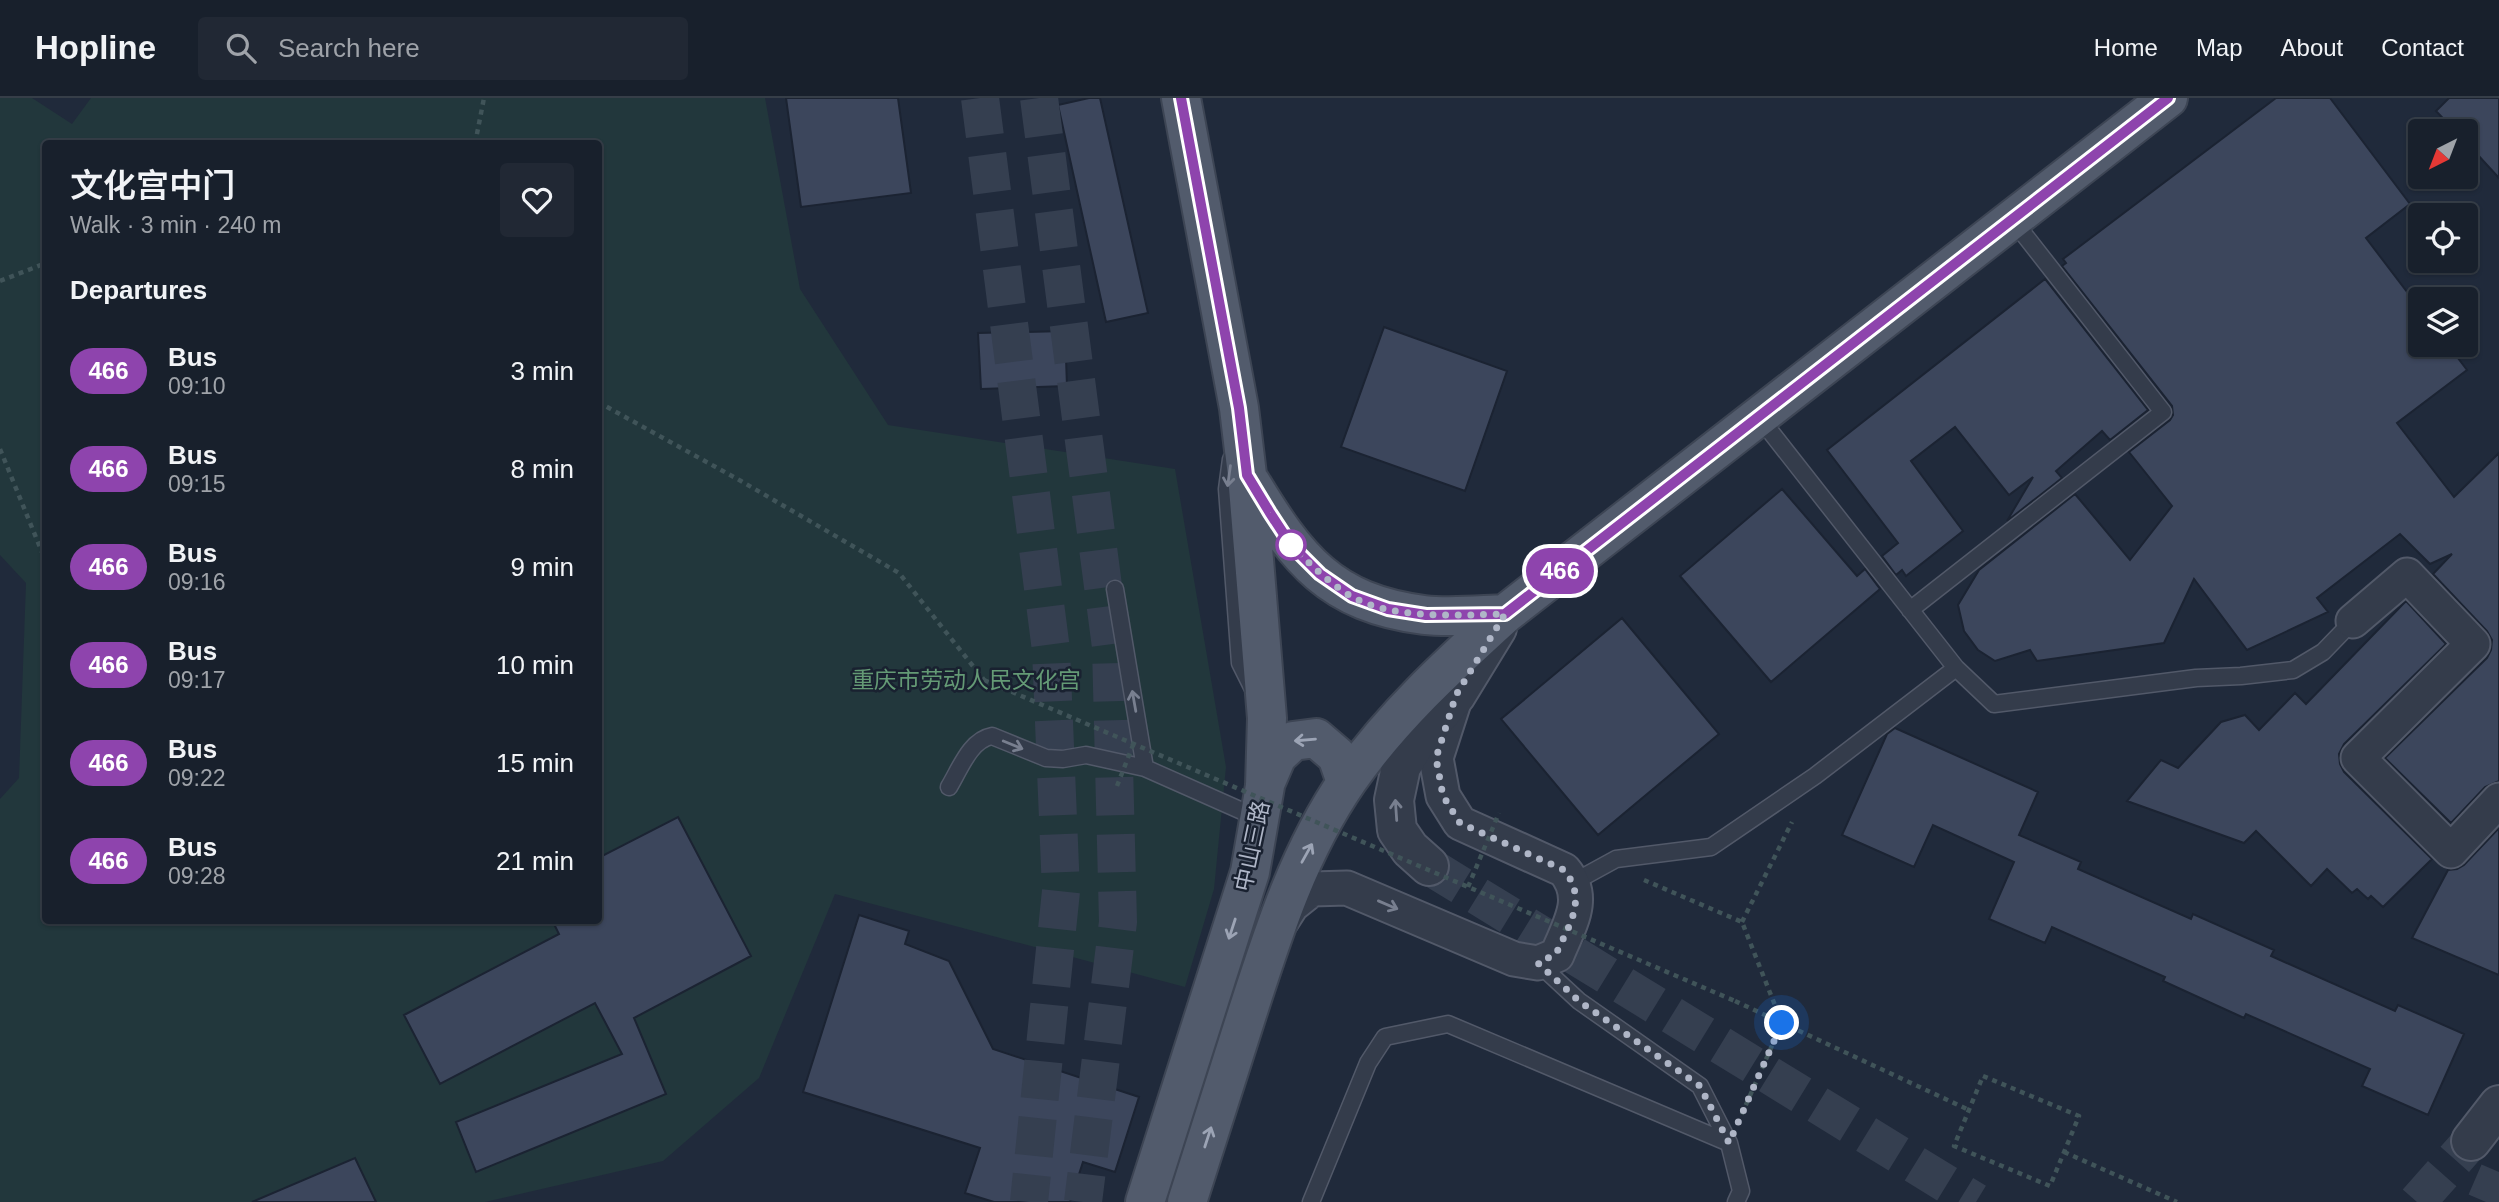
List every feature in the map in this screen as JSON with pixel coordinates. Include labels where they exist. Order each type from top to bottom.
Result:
[{"type":"main road","name":"中山三路","points":[[1145,1202],[1250,872],[1262,802],[1267,718],[1239,408],[1181,98]]},
{"type":"main road","name":"中山三路","points":[[1187,1202],[1272,936],[1300,865],[1346,782],[1388,726],[1505,614],[2168,98]]},
{"type":"main road","points":[[1247,475],[1291,545],[1320,574],[1352,596],[1388,609],[1426,615],[1505,614]]},
{"type":"main road","points":[[1262,802],[1277,756],[1293,741],[1316,738],[1337,756],[1346,782]]},
{"type":"street","points":[[2353,621],[2407,575],[2473,644],[2358,758],[2451,851],[2499,800]]},
{"type":"street","points":[[1429,866],[1410,849],[1397,830],[1394,800],[1401,767],[1418,739],[1456,695],[1505,614]]},
{"type":"street","points":[[1272,936],[1293,905],[1312,889],[1347,888],[1514,959],[1538,963],[1556,954],[1576,908],[1574,882],[1564,870],[1460,823],[1443,796],[1436,758],[1456,695]]},
{"type":"street","points":[[2470,1141],[2499,1105]]},
{"type":"lane","points":[[1910,610],[2163,412],[2012,219]]},
{"type":"lane","points":[[1239,408],[1227,489],[1240,663],[1267,718]]},
{"type":"lane","points":[[1759,417],[1956,668],[1994,704],[2196,678],[2293,670],[2323,652],[2353,621]]},
{"type":"lane","points":[[1115,589],[1145,768]]},
{"type":"lane","points":[[1574,882],[1616,859],[1711,846],[1815,776],[1956,668]]},
{"type":"lane","points":[[949,787],[975,744],[992,736],[1046,758],[1063,759],[1086,755],[1145,768],[1262,802]]},
{"type":"lane","points":[[1538,963],[1579,1001],[1700,1086],[1729,1143],[1741,1191],[1736,1202]]},
{"type":"lane","points":[[1311,1202],[1368,1063],[1385,1037],[1448,1024],[1729,1143]]},
{"type":"path","points":[[476,140],[484,98]]},
{"type":"path","points":[[0,281],[42,265]]},
{"type":"path","points":[[602,404],[899,573],[984,680],[1735,1001],[1969,1110]]},
{"type":"path","points":[[0,449],[42,552]]},
{"type":"path","points":[[1116,786],[1133,745]]},
{"type":"path","points":[[1742,922],[1815,776]]},
{"type":"path","points":[[1468,887],[1499,813]]},
{"type":"path","points":[[1640,878],[1742,922],[1782,1023],[1729,1143]]},
{"type":"path","points":[[1983,1076],[2079,1116],[2050,1186],[1954,1146],[1969,1110],[1983,1076]]},
{"type":"path","points":[[2064,1152],[2176,1202]]},
{"type":"green space","name":"重庆市劳动人民文化宫","points":[[0,98],[32,98],[72,124],[91,98],[765,98],[800,289],[888,425],[1175,469],[1226,767],[1214,889],[1185,987],[835,894],[759,1078],[663,1161],[485,1202],[0,1202],[0,799],[19,778],[26,583],[0,555]]},
{"type":"building","points":[[786,98],[898,98],[911,193],[801,207]]},
{"type":"building","points":[[1100,98],[1148,313],[1106,322],[1058,105]]},
{"type":"building","points":[[2276,98],[2330,98],[2409,203],[2366,238],[2408,293],[2408,357],[2457,357],[2467,370],[2397,423],[2454,497],[2499,453],[2499,781],[2485,787],[2451,823],[2385,758],[2487,658],[2491,650],[2492,640],[2487,631],[2433,574],[2452,554],[2430,564],[2400,534],[2317,598],[2328,612],[2247,650],[2194,579],[2164,643],[2037,661],[2030,650],[1995,661],[1978,650],[1964,631],[1958,605],[1979,570],[2075,494],[2130,560],[2172,506],[2129,452],[2170,420],[2173,415],[2172,406],[2062,266],[2066,263],[2063,259]]},
{"type":"building","points":[[2449,98],[2499,98],[2499,178],[2478,155],[2478,119],[2444,119],[2436,111]]},
{"type":"building","points":[[2045,279],[2148,410],[2110,440],[2102,431],[2056,471],[2062,478],[2007,521],[2033,477],[2009,495],[1955,427],[1911,461],[1963,531],[1906,576],[1902,570],[1896,575],[1882,556],[1898,543],[1827,450]]},
{"type":"building","points":[[1384,327],[1507,371],[1465,491],[1341,447]]},
{"type":"building","points":[[1065,331],[1067,386],[981,389],[978,333]]},
{"type":"building","points":[[1782,489],[1857,576],[1865,569],[1880,589],[1771,682],[1680,576]]},
{"type":"building","points":[[2406,601],[2446,644],[2344,744],[2339,754],[2344,772],[2432,859],[2383,907],[2371,896],[2368,899],[2357,889],[2352,893],[2327,869],[2311,886],[2256,831],[2244,843],[2127,801],[2161,760],[2178,768],[2221,722],[2245,715],[2259,730],[2295,693],[2306,704]]},
{"type":"building","points":[[1622,618],[1719,734],[1598,835],[1501,719]]},
{"type":"building","points":[[1895,728],[2038,792],[2019,835],[2081,862],[2078,869],[2191,919],[2193,914],[2274,950],[2271,956],[2395,1011],[2398,1005],[2464,1034],[2428,1115],[2362,1086],[2370,1069],[2246,1014],[2244,1018],[2163,981],[2165,977],[2052,927],[2045,943],[1989,919],[2014,862],[1933,825],[1914,867],[1842,835],[1887,734]]},
{"type":"building","points":[[678,817],[751,956],[634,1018],[666,1094],[476,1172],[456,1122],[622,1054],[595,1003],[440,1084],[404,1015],[559,934],[554,924],[602,924],[602,856]]},
{"type":"building","points":[[2499,828],[2499,975],[2412,938],[2448,870],[2464,865]]},
{"type":"building","points":[[859,915],[909,931],[905,944],[949,961],[993,1049],[1139,1097],[1115,1172],[1083,1162],[1070,1202],[994,1202],[965,1193],[980,1148],[803,1092]]},
{"type":"building","points":[[355,1158],[376,1202],[252,1202]]},
{"type":"tunnel","points":[[980,98],[1051,650],[1061,891],[1029,1202]]},
{"type":"tunnel","points":[[1039,98],[1111,647],[1118,922],[1083,1202]]},
{"type":"tunnel","points":[[1429,866],[1976,1202]]},
{"type":"tunnel","points":[[2417,1202],[2471,1141]]},
{"type":"tunnel","points":[[2486,1202],[2499,1172]]},
{"type":"bus line","name":"466","points":[[1181,98],[1239,408],[1247,475],[1291,545],[1320,574],[1352,596],[1388,609],[1426,615],[1505,614],[2168,98]]},
{"type":"route","points":[[1291,545],[1320,574],[1352,596],[1388,609],[1426,615],[1505,614],[1456,695],[1436,758],[1443,796],[1460,823],[1564,870],[1574,882],[1576,908],[1556,954],[1538,963],[1579,1001],[1700,1086],[1729,1143],[1782,1023]]}]
